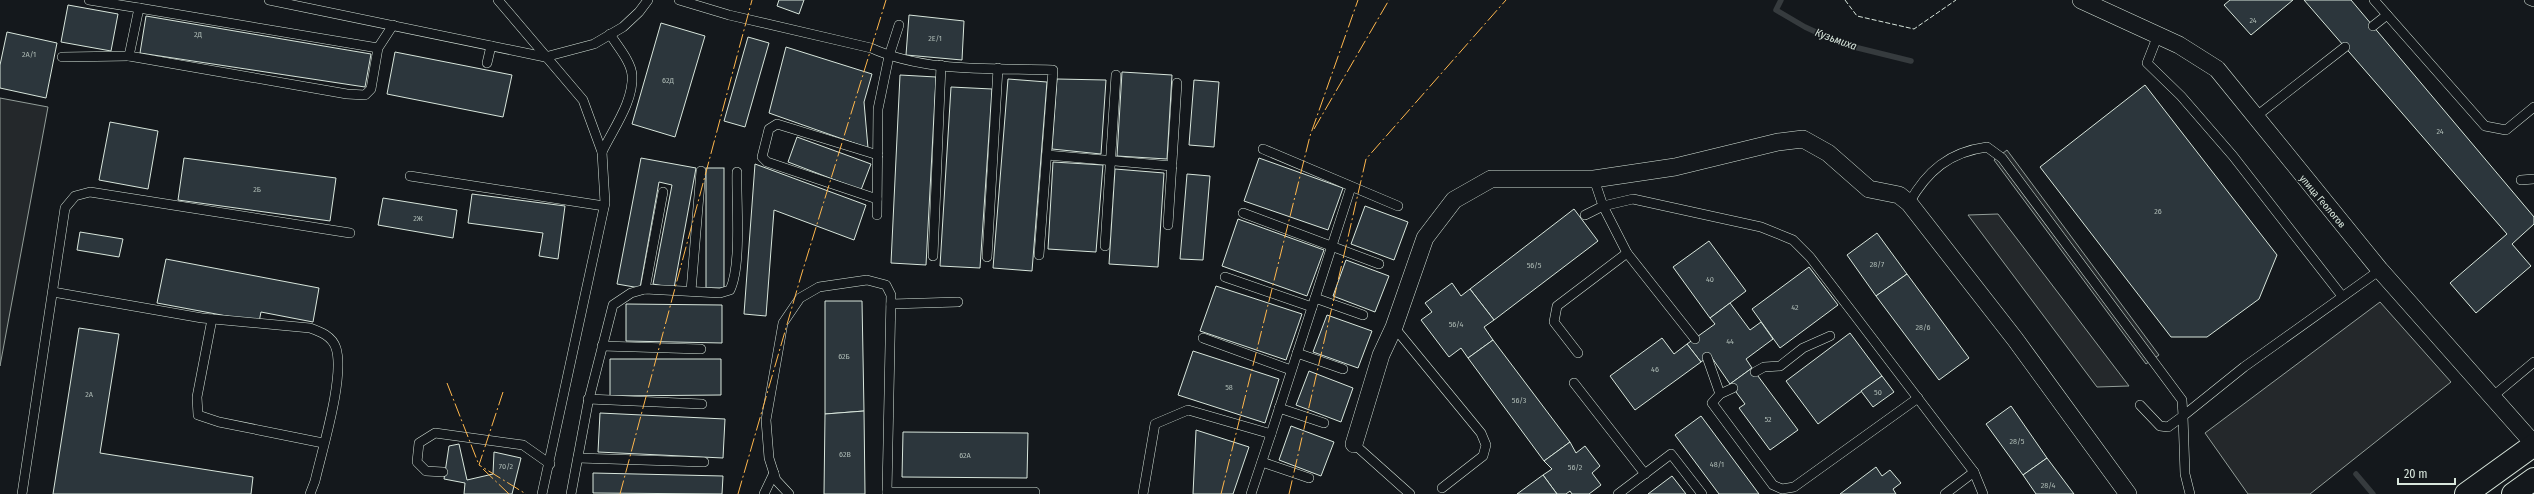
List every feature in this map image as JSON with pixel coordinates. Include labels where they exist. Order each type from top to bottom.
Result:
[{"type":"main road","points":[[2466,494],[2534,444]]},
{"type":"main road","points":[[2513,494],[2534,479]]},
{"type":"street","name":"улица Геологов","points":[[2082,0],[2101,4],[2179,45],[2217,69],[2254,118],[2380,270],[2534,444]]},
{"type":"street","points":[[1354,444],[1381,355],[1394,327],[1425,238],[1454,200],[1491,179],[1594,179],[1674,167],[1778,142],[1803,139],[1828,152],[1869,189],[1899,195],[1909,203],[2015,339],[2128,494]]},
{"type":"lane","points":[[89,0],[378,48]]},
{"type":"lane","points":[[269,0],[545,56],[594,44],[639,12],[648,0]]},
{"type":"lane","points":[[498,0],[583,100],[602,152],[604,206],[550,464],[542,494]]},
{"type":"lane","points":[[679,0],[729,15],[872,48],[889,56],[941,65],[1053,70],[1039,255]]},
{"type":"lane","points":[[2374,0],[2485,126],[2506,130],[2534,107]]},
{"type":"lane","points":[[2529,0],[2534,2]]},
{"type":"lane","points":[[129,56],[139,8]]},
{"type":"lane","points":[[2373,26],[2387,15]]},
{"type":"lane","points":[[62,57],[129,56],[347,94],[365,95],[371,89],[378,48],[393,25]]},
{"type":"lane","points":[[877,215],[878,109],[889,56],[899,25]]},
{"type":"lane","points":[[602,152],[630,94],[632,74],[626,59],[610,34]]},
{"type":"lane","points":[[2158,35],[2147,62],[2181,96],[2233,156],[2342,296]]},
{"type":"lane","points":[[487,63],[492,46]]},
{"type":"lane","points":[[2254,118],[2345,47]]},
{"type":"lane","points":[[933,256],[941,65]]},
{"type":"lane","points":[[987,257],[998,68]]},
{"type":"lane","points":[[1105,246],[1116,75]]},
{"type":"lane","points":[[1168,225],[1177,83]]},
{"type":"lane","points":[[877,199],[767,162],[762,157],[769,129],[777,124],[878,155]]},
{"type":"lane","points":[[1909,203],[1919,185],[1949,158],[1966,150],[1987,147],[2002,158],[2182,400],[2185,474],[2190,494]]},
{"type":"lane","points":[[1263,149],[1398,206]]},
{"type":"lane","points":[[1047,155],[1172,166]]},
{"type":"lane","points":[[691,291],[701,171]]},
{"type":"lane","points":[[571,494],[588,399],[613,305],[631,293],[645,289],[720,293],[730,290],[734,280],[737,172]]},
{"type":"lane","points":[[410,176],[604,206]]},
{"type":"lane","points":[[2522,180],[2534,178]]},
{"type":"lane","points":[[1594,179],[1603,206],[1627,253],[1695,339]]},
{"type":"lane","points":[[1251,494],[1351,187]]},
{"type":"lane","points":[[22,494],[65,208],[75,196],[90,192],[350,233]]},
{"type":"lane","points":[[645,289],[663,192]]},
{"type":"lane","points":[[1585,215],[1603,206],[1633,199],[1761,227],[1793,240],[1810,257],[1974,472],[1983,494]]},
{"type":"lane","points":[[1242,213],[1332,245],[1379,264]]},
{"type":"lane","points":[[1578,352],[1554,322],[1556,306],[1627,253]]},
{"type":"lane","points":[[2140,405],[2160,426],[2168,426],[2183,416],[2238,371],[2380,270]]},
{"type":"lane","points":[[1225,277],[1312,307]]},
{"type":"lane","points":[[789,494],[776,480],[769,458],[766,420],[783,323],[800,298],[819,286],[867,280],[886,285],[891,295],[887,493],[1035,492],[1034,494]]},
{"type":"lane","points":[[53,292],[212,319],[310,328],[326,334],[336,347],[338,374],[315,481],[310,494]]},
{"type":"lane","points":[[1315,298],[1362,315]]},
{"type":"lane","points":[[890,304],[958,302]]},
{"type":"lane","points":[[212,319],[197,397],[198,415],[219,422],[323,443]]},
{"type":"lane","points":[[1394,327],[1481,433],[1486,445],[1483,456],[1442,488]]},
{"type":"lane","points":[[1755,372],[1764,367],[1780,366],[1803,348],[1830,336]]},
{"type":"lane","points":[[1203,338],[1291,370]]},
{"type":"lane","points":[[602,346],[701,349]]},
{"type":"lane","points":[[1297,353],[1343,369]]},
{"type":"lane","points":[[1707,357],[1720,394]]},
{"type":"lane","points":[[2492,397],[2534,362]]},
{"type":"lane","points":[[1574,383],[1645,474]]},
{"type":"lane","points":[[1734,388],[1720,394],[1712,404],[1773,485],[1782,489],[1794,487],[1918,398]]},
{"type":"lane","points":[[588,399],[702,404]]},
{"type":"lane","points":[[1279,408],[1324,423]]},
{"type":"lane","points":[[1143,494],[1155,424],[1188,410],[1270,434]]},
{"type":"lane","points":[[443,472],[426,471],[417,462],[419,443],[435,433],[523,445],[550,464]]},
{"type":"lane","points":[[1354,444],[1410,494]]},
{"type":"lane","points":[[1618,494],[1672,454],[1702,494]]},
{"type":"lane","points":[[578,458],[704,462]]},
{"type":"lane","points":[[1262,462],[1309,478]]},
{"type":"lane","points":[[1945,494],[1974,472]]},
{"type":"lane","points":[[764,494],[774,473]]},
{"type":"shaded area","points":[[0,98],[48,107],[0,366]]},
{"type":"shaded area","points":[[2007,150],[2159,355],[2146,364],[1994,160]]},
{"type":"shaded area","points":[[1998,214],[2129,386],[2097,387],[1968,215]]},
{"type":"shaded area","points":[[2380,302],[2451,382],[2310,494],[2248,494],[2205,433]]},
{"type":"building","points":[[779,0],[804,0],[799,14],[777,6]]},
{"type":"building","points":[[2230,0],[2293,0],[2251,35],[2224,5]]},
{"type":"building","points":[[2304,0],[2351,0],[2534,217],[2534,224],[2512,244],[2531,266],[2476,313],[2450,283],[2507,234]]},
{"type":"building","points":[[68,5],[118,14],[111,51],[61,42]]},
{"type":"building","points":[[909,15],[964,21],[962,60],[906,55]]},
{"type":"building","points":[[146,16],[371,54],[365,87],[140,53]]},
{"type":"building","points":[[661,23],[705,36],[675,137],[632,124]]},
{"type":"building","points":[[7,32],[57,43],[46,98],[0,88],[0,65]]},
{"type":"building","points":[[748,37],[769,43],[745,127],[724,121]]},
{"type":"building","points":[[786,47],[872,74],[864,102],[868,148],[769,113]]},
{"type":"building","points":[[395,52],[512,75],[503,117],[387,94]]},
{"type":"building","points":[[1122,72],[1172,75],[1167,159],[1117,156]]},
{"type":"building","points":[[900,75],[936,77],[926,265],[891,263]]},
{"type":"building","points":[[1008,79],[1047,82],[1032,271],[993,268]]},
{"type":"building","points":[[1057,79],[1106,80],[1101,154],[1052,149]]},
{"type":"building","points":[[1194,80],[1219,82],[1214,147],[1189,145]]},
{"type":"building","points":[[2145,85],[2277,255],[2259,299],[2207,337],[2171,337],[2040,167]]},
{"type":"building","points":[[951,87],[992,89],[980,268],[940,266]]},
{"type":"building","points":[[110,122],[158,131],[148,189],[99,180]]},
{"type":"building","points":[[797,137],[871,164],[861,190],[788,162]]},
{"type":"building","points":[[184,158],[336,178],[330,221],[178,200]]},
{"type":"building","points":[[641,158],[696,168],[674,288],[653,284],[672,185],[659,182],[640,288],[617,284]]},
{"type":"building","points":[[1259,158],[1343,188],[1328,230],[1244,201]]},
{"type":"building","points":[[1053,162],[1103,165],[1096,252],[1048,249]]},
{"type":"building","points":[[755,164],[866,205],[854,240],[774,210],[766,316],[744,314]]},
{"type":"building","points":[[706,168],[724,168],[724,288],[706,288]]},
{"type":"building","points":[[1115,169],[1164,173],[1158,267],[1109,264]]},
{"type":"building","points":[[1187,174],[1210,176],[1203,260],[1180,259]]},
{"type":"building","points":[[472,194],[565,206],[558,259],[539,256],[543,233],[468,223]]},
{"type":"building","points":[[383,198],[457,210],[453,238],[378,225]]},
{"type":"building","points":[[1365,206],[1408,222],[1394,260],[1351,244]]},
{"type":"building","points":[[1574,209],[1598,241],[1494,320],[1470,289]]},
{"type":"building","points":[[1238,219],[1324,250],[1307,296],[1222,266]]},
{"type":"building","points":[[80,232],[123,239],[119,257],[77,250]]},
{"type":"building","points":[[1877,233],[1907,274],[1876,296],[1847,255]]},
{"type":"building","points":[[1709,241],[1746,291],[1710,318],[1673,267]]},
{"type":"building","points":[[166,259],[319,288],[313,322],[261,312],[259,322],[157,303]]},
{"type":"building","points":[[1346,260],[1389,276],[1375,312],[1333,296]]},
{"type":"building","points":[[1809,267],[1838,305],[1780,348],[1752,309]]},
{"type":"building","points":[[1907,274],[1969,358],[1939,380],[1876,296]]},
{"type":"building","points":[[1452,283],[1461,296],[1470,289],[1494,320],[1484,327],[1493,340],[1468,358],[1461,348],[1449,357],[1421,320],[1432,312],[1425,303]]},
{"type":"building","points":[[1216,286],[1302,314],[1286,360],[1200,331]]},
{"type":"building","points":[[825,301],[862,301],[864,411],[825,414]]},
{"type":"building","points":[[1730,303],[1750,330],[1761,322],[1773,339],[1746,359],[1752,368],[1730,384],[1710,355],[1701,362],[1687,344],[1715,324],[1710,318]]},
{"type":"building","points":[[626,304],[722,305],[722,343],[626,341]]},
{"type":"building","points":[[1327,315],[1372,331],[1358,368],[1313,352]]},
{"type":"building","points":[[79,328],[119,334],[100,453],[253,477],[251,494],[53,494]]},
{"type":"building","points":[[1850,333],[1882,376],[1818,424],[1786,381]]},
{"type":"building","points":[[1662,338],[1674,354],[1687,344],[1701,362],[1635,410],[1610,376]]},
{"type":"building","points":[[1493,340],[1570,442],[1544,461],[1468,358]]},
{"type":"building","points":[[1193,351],[1279,379],[1265,423],[1178,395]]},
{"type":"building","points":[[610,359],[721,359],[721,395],[610,396]]},
{"type":"building","points":[[1752,368],[1798,430],[1770,450],[1739,408],[1745,404],[1730,384]]},
{"type":"building","points":[[1309,371],[1353,388],[1341,422],[1296,405]]},
{"type":"building","points":[[1882,376],[1894,392],[1873,407],[1861,391]]},
{"type":"building","points":[[2011,406],[2047,458],[2023,475],[1986,424]]},
{"type":"building","points":[[864,411],[865,494],[824,494],[825,414]]},
{"type":"building","points":[[600,413],[725,419],[723,458],[598,452]]},
{"type":"building","points":[[1701,416],[1759,494],[1719,494],[1675,435]]},
{"type":"building","points":[[1291,426],[1334,442],[1321,476],[1279,460]]},
{"type":"building","points":[[1196,430],[1249,447],[1233,494],[1193,494]]},
{"type":"building","points":[[903,432],[1028,433],[1027,478],[902,477]]},
{"type":"building","points":[[1570,442],[1576,453],[1585,446],[1600,466],[1592,473],[1601,485],[1589,494],[1572,494],[1570,491],[1566,494],[1557,494],[1543,475],[1552,469],[1544,461]]},
{"type":"building","points":[[459,444],[467,480],[493,474],[494,452],[521,458],[512,494],[464,494],[465,483],[444,479],[449,446]]},
{"type":"building","points":[[2047,458],[2074,494],[2036,494],[2023,475]]},
{"type":"building","points":[[1876,467],[1882,476],[1890,470],[1901,483],[1893,489],[1896,494],[1840,494]]},
{"type":"building","points":[[593,473],[723,476],[722,494],[593,493]]},
{"type":"building","points":[[1543,475],[1557,494],[1517,494]]},
{"type":"building","points":[[1672,476],[1686,494],[1648,494]]},
{"type":"waterway","name":"Кузьмиха","points":[[1781,0],[1776,10],[1805,27],[1842,44],[1911,61]]},
{"type":"waterway","name":"Кузьмиха","points":[[2356,474],[2373,494]]},
{"type":"fence","points":[[1845,0],[1857,16],[1914,29],[1956,0]]},
{"type":"power","points":[[620,494],[752,0]]},
{"type":"power","points":[[738,494],[801,276],[886,0]]},
{"type":"power","points":[[1221,494],[1310,136],[1358,0]]},
{"type":"power","points":[[1314,129],[1389,0]]},
{"type":"power","points":[[1289,494],[1366,159],[1506,0]]},
{"type":"power","points":[[447,383],[479,465]]},
{"type":"power","points":[[503,392],[479,465],[526,494]]},
{"type":"power","points":[[483,469],[509,494]]}]
